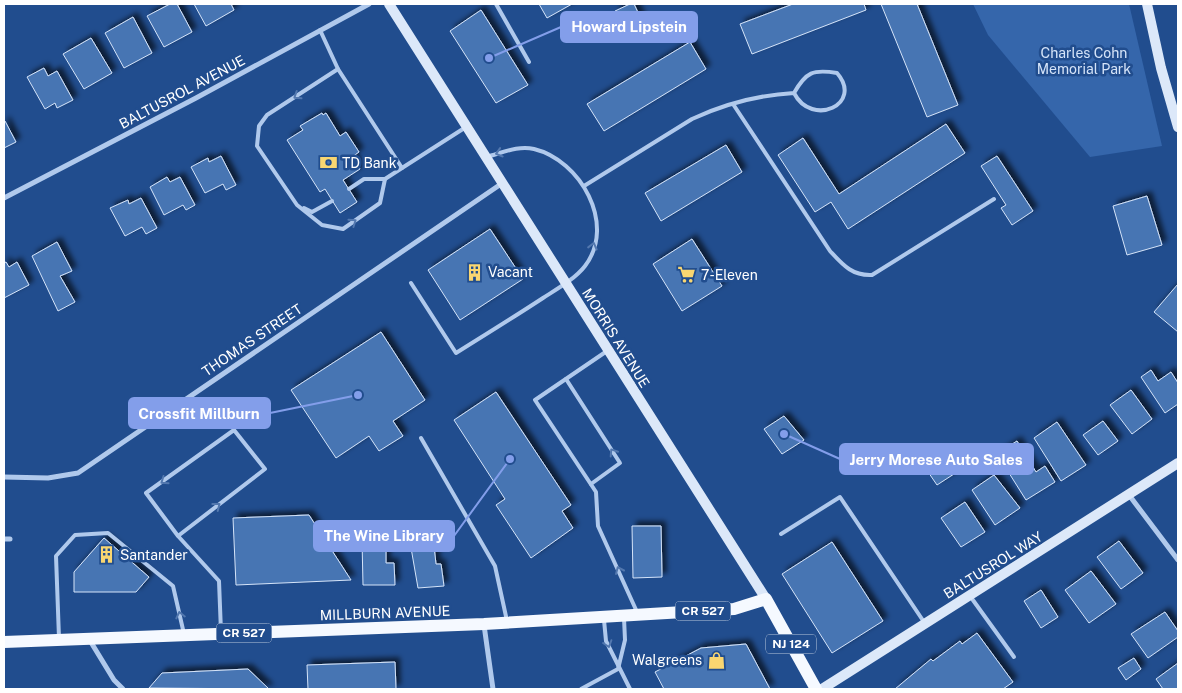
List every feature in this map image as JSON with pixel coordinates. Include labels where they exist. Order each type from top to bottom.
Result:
[{"type":"main road","name":"MORRIS AVENUE","points":[[389,4],[484,158],[766,600],[816,689]]},
{"type":"main road","points":[[1147,4],[1155,46],[1178,127]]},
{"type":"main road","name":"BALTUSROL WAY","points":[[822,689],[1178,463]]},
{"type":"main road","name":"MILLBURN AVENUE","points":[[4,642],[508,623],[734,609],[766,600]]},
{"type":"street","name":"BALTUSROL AVENUE","points":[[4,198],[369,4]]},
{"type":"street","name":"THOMAS STREET","points":[[4,477],[48,478],[78,473],[501,184]]},
{"type":"street","points":[[1129,495],[1178,560]]},
{"type":"street","points":[[4,539],[10,539]]},
{"type":"street","points":[[484,624],[493,689]]},
{"type":"street","points":[[89,639],[114,680],[123,689]]},
{"type":"lane","points":[[496,4],[530,62]]},
{"type":"lane","points":[[320,30],[338,69],[402,168]]},
{"type":"lane","points":[[338,69],[267,115],[259,126],[258,146],[297,205],[322,225],[343,229],[380,202],[385,179]]},
{"type":"lane","points":[[814,72],[837,73],[844,81],[841,103],[832,109],[809,109],[799,102],[794,93],[803,77],[814,72]]},
{"type":"lane","points":[[584,186],[692,119],[733,104],[794,93]]},
{"type":"lane","points":[[733,104],[830,251],[845,268],[855,274],[872,275],[994,199]]},
{"type":"lane","points":[[349,189],[364,179],[385,179],[466,127]]},
{"type":"lane","points":[[411,283],[456,353],[565,284],[585,267],[595,241],[594,214],[584,186],[573,172],[561,161],[533,148],[519,148],[484,158]]},
{"type":"lane","points":[[297,205],[312,212],[332,201]]},
{"type":"lane","points":[[607,351],[535,400],[591,484],[597,498],[598,526],[639,615]]},
{"type":"lane","points":[[566,379],[620,463],[591,484]]},
{"type":"lane","points":[[178,536],[265,469],[234,430],[146,493],[178,536],[219,581],[222,634]]},
{"type":"lane","points":[[421,438],[495,566],[508,623]]},
{"type":"lane","points":[[781,534],[840,497],[925,624]]},
{"type":"lane","points":[[59,640],[56,556],[75,535],[108,533],[173,586],[184,635]]},
{"type":"lane","points":[[970,596],[1014,657]]},
{"type":"lane","points":[[581,689],[618,669],[625,640],[624,616]]},
{"type":"lane","points":[[604,617],[606,641],[618,669],[630,689]]},
{"type":"green space","name":"Charles Cohn Memorial Park","points":[[973,4],[1129,4],[1162,146],[1090,157],[988,35]]},
{"type":"building","points":[[170,4],[177,4],[192,32],[164,47],[147,16]]},
{"type":"building","points":[[194,4],[231,4],[234,10],[206,26]]},
{"type":"building","points":[[539,4],[572,4],[547,18]]},
{"type":"building","points":[[634,4],[642,21],[624,29],[615,11]]},
{"type":"building","points":[[793,4],[864,4],[866,10],[752,54],[740,24]]},
{"type":"building","points":[[881,4],[917,4],[958,105],[927,117]]},
{"type":"building","points":[[481,10],[528,85],[496,103],[450,31]]},
{"type":"building","points":[[133,17],[152,53],[124,68],[105,33]]},
{"type":"building","points":[[91,38],[112,73],[84,89],[63,54]]},
{"type":"building","points":[[690,42],[706,69],[604,131],[587,104]]},
{"type":"building","points":[[44,68],[48,76],[57,71],[73,100],[57,108],[55,103],[45,109],[27,77]]},
{"type":"building","name":"TD Bank","points":[[322,113],[323,115],[326,113],[340,136],[346,132],[359,152],[352,157],[360,169],[343,180],[357,202],[340,213],[325,189],[320,192],[287,140],[303,130],[300,126]]},
{"type":"building","points":[[4,122],[16,142],[4,148]]},
{"type":"building","points":[[946,124],[965,153],[848,229],[831,202],[815,212],[778,155],[803,138],[839,194]]},
{"type":"building","points":[[726,145],[742,172],[661,221],[645,193]]},
{"type":"building","points":[[221,156],[236,185],[226,190],[223,184],[205,193],[191,167],[208,158],[209,162]]},
{"type":"building","points":[[997,156],[1033,211],[1012,225],[1001,208],[1006,205],[981,166]]},
{"type":"building","points":[[167,177],[170,182],[180,177],[195,205],[186,210],[183,205],[164,215],[150,187]]},
{"type":"building","points":[[1147,196],[1162,245],[1127,255],[1113,206]]},
{"type":"building","points":[[141,198],[157,228],[146,234],[142,227],[125,236],[110,208],[128,200],[129,204]]},
{"type":"building","name":"Vacant","points":[[490,229],[523,279],[460,320],[428,270]]},
{"type":"building","name":"7-Eleven","points":[[692,239],[722,286],[682,311],[653,264]]},
{"type":"building","points":[[57,242],[72,271],[60,276],[75,302],[58,311],[32,256]]},
{"type":"building","points":[[6,262],[9,267],[17,262],[29,285],[4,298],[4,263]]},
{"type":"building","points":[[1178,284],[1178,332],[1154,312]]},
{"type":"building","points":[[381,332],[425,400],[393,421],[403,436],[379,451],[369,436],[336,458],[291,390]]},
{"type":"building","points":[[1151,370],[1158,381],[1171,372],[1178,383],[1178,404],[1165,413],[1141,377]]},
{"type":"building","points":[[1131,390],[1152,419],[1132,434],[1110,405]]},
{"type":"building","points":[[496,392],[571,505],[562,511],[573,528],[531,558],[496,505],[505,499],[454,420]]},
{"type":"building","points":[[784,416],[804,440],[782,454],[764,429]]},
{"type":"building","points":[[1103,421],[1118,441],[1098,455],[1083,435]]},
{"type":"building","points":[[1057,422],[1086,465],[1061,481],[1034,438]]},
{"type":"building","points":[[1017,441],[1036,472],[1045,466],[1055,482],[1026,500],[997,454]]},
{"type":"building","points":[[943,452],[957,472],[937,485],[924,466]]},
{"type":"building","points":[[994,475],[1020,508],[995,525],[972,490]]},
{"type":"building","points":[[965,502],[985,532],[961,547],[941,518]]},
{"type":"building","points":[[309,515],[351,580],[236,585],[233,518]]},
{"type":"building","points":[[632,526],[661,526],[662,577],[633,578]]},
{"type":"building","name":"Santander","points":[[104,538],[149,577],[136,592],[74,592],[74,572]]},
{"type":"building","points":[[362,540],[386,540],[386,563],[394,563],[395,585],[363,585]]},
{"type":"building","points":[[430,540],[431,546],[434,546],[436,564],[441,564],[444,586],[418,588],[410,542]]},
{"type":"building","points":[[1119,541],[1143,573],[1121,589],[1097,557]]},
{"type":"building","points":[[832,542],[883,621],[832,653],[782,574]]},
{"type":"building","points":[[1091,571],[1116,604],[1089,623],[1065,590]]},
{"type":"building","points":[[1041,590],[1058,617],[1041,628],[1024,601]]},
{"type":"building","points":[[1165,612],[1178,631],[1178,637],[1148,658],[1131,634]]},
{"type":"building","points":[[977,633],[1013,682],[1003,689],[895,689],[931,659],[933,661],[960,641],[962,644]]},
{"type":"building","name":"Walgreens","points":[[746,644],[770,689],[664,689],[655,672],[701,648]]},
{"type":"building","points":[[1134,658],[1141,669],[1126,680],[1118,668]]},
{"type":"building","points":[[395,662],[396,689],[308,689],[307,665]]},
{"type":"building","points":[[1178,663],[1178,689],[1163,689],[1156,679]]},
{"type":"building","points":[[248,669],[269,689],[149,688],[162,673]]},
{"type":"place","name":"Howard Lipstein","points":[[489,58]]},
{"type":"place","name":"TD Bank","points":[[328,163]]},
{"type":"place","name":"Vacant","points":[[474,272]]},
{"type":"place","name":"7-Eleven","points":[[687,275]]},
{"type":"place","name":"Crossfit Millburn","points":[[358,395]]},
{"type":"place","name":"Jerry Morese Auto Sales","points":[[784,434]]},
{"type":"place","name":"The Wine Library","points":[[510,459]]},
{"type":"place","name":"Santander","points":[[106,555]]},
{"type":"place","name":"Walgreens","points":[[716,660]]}]
